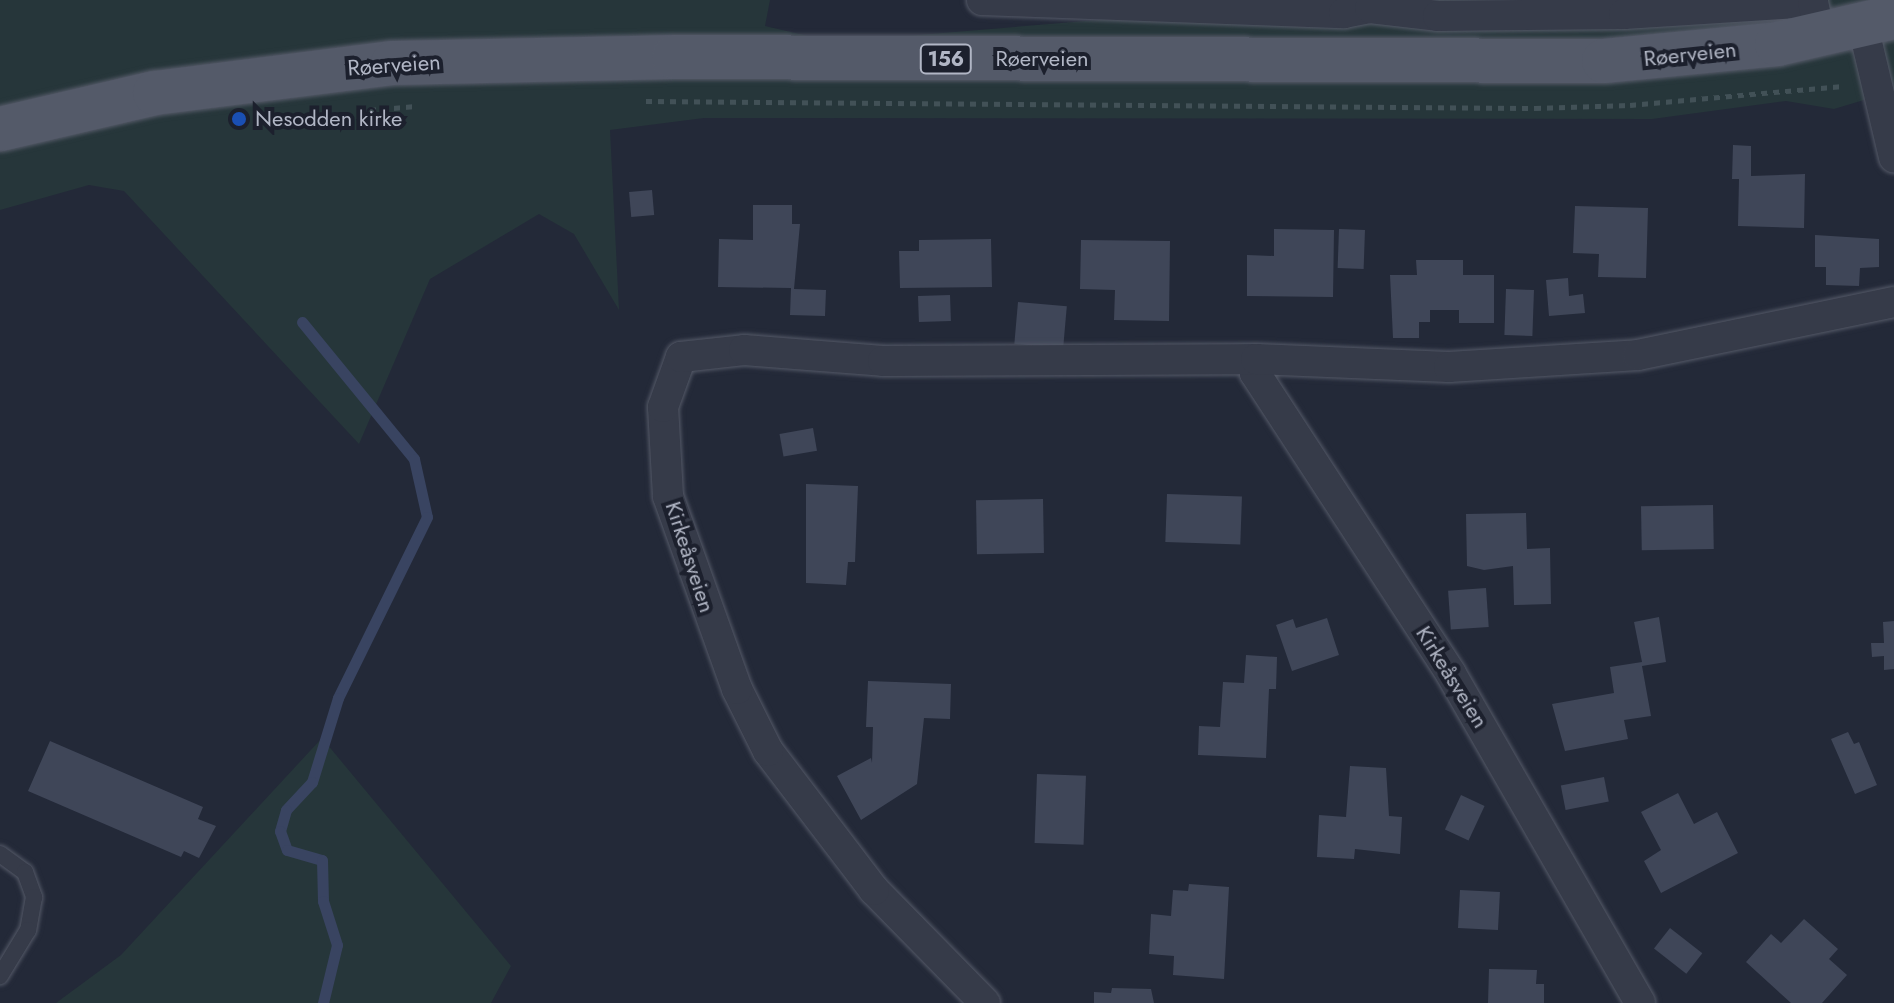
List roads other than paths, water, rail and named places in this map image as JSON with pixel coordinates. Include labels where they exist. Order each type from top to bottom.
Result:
[{"type":"main road","name":"Røerveien","points":[[0,129],[155,93],[393,63],[659,57],[1545,63],[1717,52],[1879,22]]},
{"type":"street","points":[[982,0],[1344,13],[1370,4],[1438,16],[1624,14],[1813,2],[1820,35]]},
{"type":"street","points":[[1879,22],[1878,82],[1894,157]]},
{"type":"street","name":"Kirkeåsveien","points":[[985,1003],[874,890],[768,751],[737,689],[668,496],[663,407],[681,357],[744,350],[883,361],[1256,359],[1449,367],[1638,355],[1894,302]]},
{"type":"street","name":"Kirkeåsveien","points":[[1256,359],[1255,373],[1451,674],[1640,1003]]},
{"type":"lane","points":[[0,854],[25,872],[34,897],[28,930],[0,976]]},
{"type":"waterway","points":[[302,322],[414,459],[427,517],[338,698],[312,782],[286,810],[280,831],[287,850],[322,860],[323,901],[337,945],[323,1003]]},
{"type":"place","name":"Nesodden kirke","points":[[239,119]]}]
